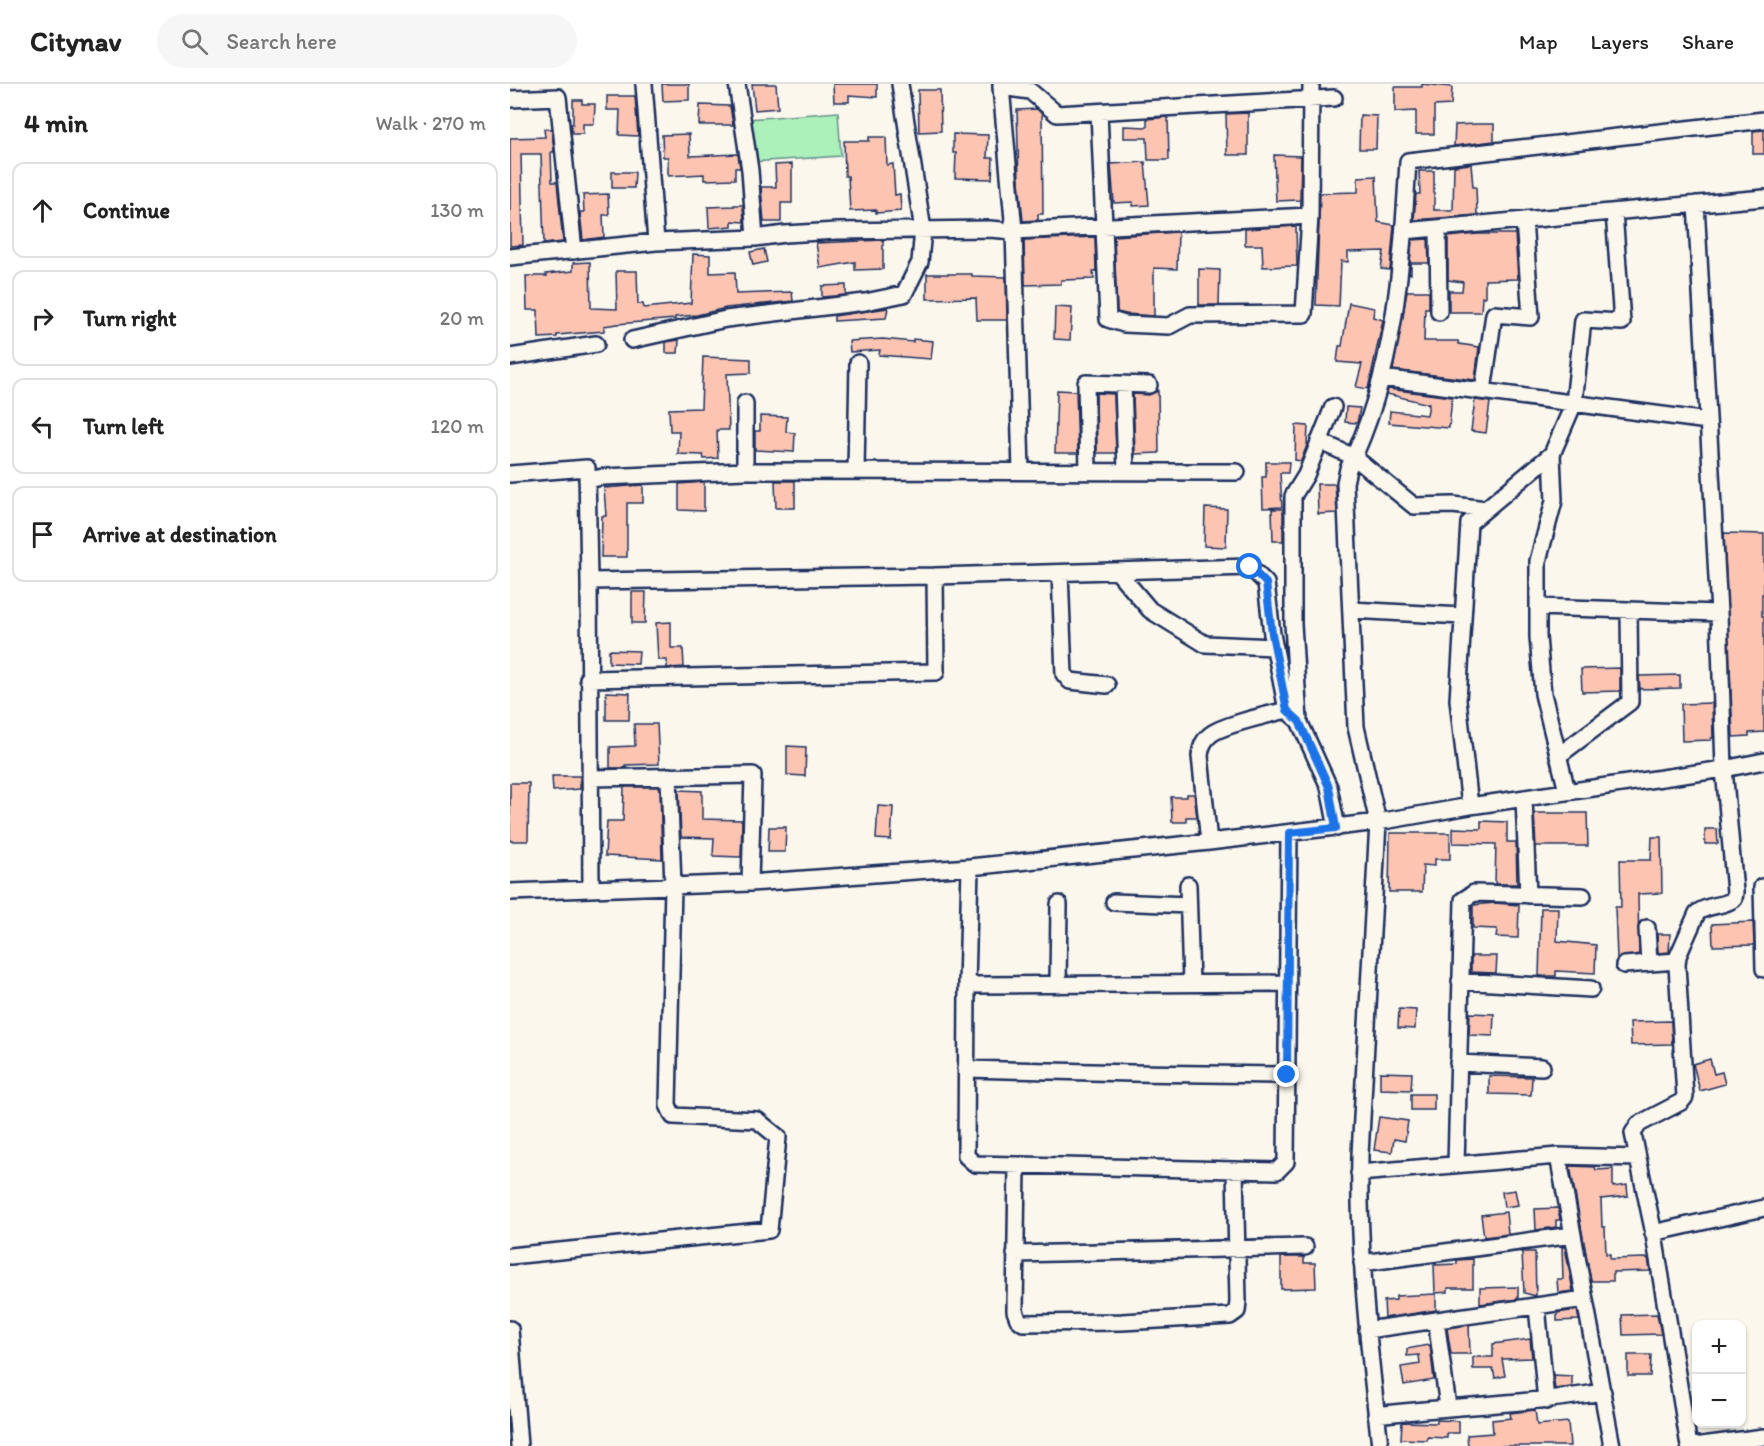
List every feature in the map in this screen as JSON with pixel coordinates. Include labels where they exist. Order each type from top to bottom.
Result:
[{"type":"street","points":[[644,84],[656,242]]},
{"type":"street","points":[[737,84],[750,170],[755,238]]},
{"type":"street","points":[[632,340],[726,319],[865,302],[904,294],[920,262],[923,230],[900,84]]},
{"type":"street","points":[[1099,112],[1108,319],[1124,324],[1169,326],[1190,315],[1304,314],[1310,216],[1311,84]]},
{"type":"street","points":[[1021,471],[1014,231],[1001,86],[1030,91],[1057,114],[1334,98]]},
{"type":"street","points":[[510,99],[549,91],[558,97],[574,251]]},
{"type":"street","points":[[1380,1446],[1367,1330],[1359,1210],[1359,1173],[1378,822],[1356,727],[1345,483],[1348,469],[1382,378],[1393,319],[1404,231],[1408,162],[1764,120]]},
{"type":"street","points":[[1404,231],[1764,198]]},
{"type":"street","points":[[1689,1446],[1653,1233],[1633,1133],[1639,1124],[1681,1102],[1684,1097],[1677,961],[1688,929],[1697,913],[1702,908],[1728,903],[1734,899],[1735,890],[1724,769],[1719,613],[1696,204]]},
{"type":"street","points":[[1470,806],[1458,700],[1469,523],[1551,454],[1574,403],[1583,320],[1622,322],[1614,212]]},
{"type":"street","points":[[510,258],[656,242],[755,238],[837,231],[1014,231],[1310,216]]},
{"type":"street","points":[[1483,391],[1494,314],[1531,317],[1524,220]]},
{"type":"street","points":[[1438,228],[1439,312]]},
{"type":"street","points":[[510,357],[596,344]]},
{"type":"street","points":[[856,471],[858,363]]},
{"type":"street","points":[[1382,378],[1708,421]]},
{"type":"street","points":[[1088,471],[1086,383],[1149,385]]},
{"type":"street","points":[[1123,384],[1126,471]]},
{"type":"street","points":[[745,403],[745,471]]},
{"type":"street","points":[[1333,407],[1306,475],[1293,496],[1293,624],[1299,721],[1329,787],[1336,828]]},
{"type":"street","points":[[1319,441],[1354,457],[1414,506],[1453,505],[1486,509]]},
{"type":"street","points":[[1551,454],[1554,501],[1538,561],[1538,637],[1543,694],[1567,791]]},
{"type":"street","points":[[510,474],[587,468],[591,888]]},
{"type":"street","points":[[587,480],[745,471],[1237,472]]},
{"type":"street","points":[[589,581],[935,576],[1250,567],[1266,583],[1287,710],[1299,721]]},
{"type":"street","points":[[1117,571],[1150,610],[1205,644],[1275,647]]},
{"type":"street","points":[[1060,573],[1064,674],[1070,681],[1107,685]]},
{"type":"street","points":[[588,678],[936,672],[935,576]]},
{"type":"street","points":[[1538,607],[1719,613]]},
{"type":"street","points":[[1351,610],[1462,616]]},
{"type":"street","points":[[1558,756],[1630,702],[1629,610]]},
{"type":"street","points":[[1209,842],[1200,756],[1201,745],[1211,734],[1242,722],[1287,710]]},
{"type":"street","points":[[510,892],[750,883],[970,867],[1336,828],[1764,761]]},
{"type":"street","points":[[590,778],[753,775],[750,883]]},
{"type":"street","points":[[510,1256],[769,1230],[778,1137],[757,1120],[673,1116],[668,1106],[673,886],[669,776]]},
{"type":"street","points":[[1524,798],[1528,896]]},
{"type":"street","points":[[970,867],[966,1156],[975,1164],[1277,1172],[1286,1162],[1289,833]]},
{"type":"street","points":[[1188,885],[1191,984]]},
{"type":"street","points":[[1735,890],[1763,887],[1764,969]]},
{"type":"street","points":[[1456,1165],[1463,900],[1474,893],[1583,896]]},
{"type":"street","points":[[1114,902],[1188,905]]},
{"type":"street","points":[[1058,985],[1059,904]]},
{"type":"street","points":[[1647,928],[1649,963]]},
{"type":"street","points":[[1624,964],[1677,961]]},
{"type":"street","points":[[1460,981],[1591,989]]},
{"type":"street","points":[[967,985],[1288,983]]},
{"type":"street","points":[[1458,1063],[1542,1067]]},
{"type":"street","points":[[966,1069],[1287,1075]]},
{"type":"street","points":[[1359,1173],[1558,1156],[1638,1158]]},
{"type":"street","points":[[1558,1156],[1612,1446]]},
{"type":"street","points":[[1017,1165],[1015,1311],[1018,1319],[1023,1323],[1122,1322],[1230,1316],[1237,1311],[1235,1170]]},
{"type":"street","points":[[1653,1233],[1764,1208]]},
{"type":"street","points":[[1362,1263],[1573,1235]]},
{"type":"street","points":[[1015,1254],[1305,1247]]},
{"type":"street","points":[[1367,1330],[1585,1299]]},
{"type":"street","points":[[1537,1306],[1546,1401]]},
{"type":"street","points":[[1436,1320],[1448,1407]]},
{"type":"street","points":[[510,1329],[519,1446]]},
{"type":"street","points":[[1376,1415],[1448,1407],[1546,1401],[1603,1392]]},
{"type":"street","points":[[1694,1446],[1764,1437]]},
{"type":"green space","points":[[838,112],[841,156],[753,162],[748,119]]},
{"type":"building","points":[[662,84],[689,84],[689,100],[663,101]]},
{"type":"building","points":[[752,84],[776,84],[778,108],[755,110]]},
{"type":"building","points":[[833,84],[877,84],[877,97],[849,95],[849,102],[834,102]]},
{"type":"building","points":[[1422,84],[1452,87],[1451,105],[1434,106],[1434,134],[1416,134],[1416,111],[1395,112],[1395,87],[1422,87]]},
{"type":"building","points":[[918,90],[940,90],[941,131],[919,132]]},
{"type":"building","points":[[607,96],[635,96],[638,136],[619,135],[620,110],[607,110]]},
{"type":"building","points":[[573,100],[582,100],[582,104],[595,104],[594,124],[583,124],[583,134],[572,134]]},
{"type":"building","points":[[700,105],[730,106],[733,125],[699,125]]},
{"type":"building","points":[[1037,109],[1042,114],[1043,214],[1038,214],[1038,220],[1023,221],[1019,181],[1017,110]]},
{"type":"building","points":[[1248,113],[1248,155],[1227,155],[1226,114]]},
{"type":"building","points":[[1360,115],[1377,116],[1376,149],[1359,149]]},
{"type":"building","points":[[1168,117],[1169,160],[1148,160],[1147,138],[1124,138],[1124,126],[1147,127],[1147,119]]},
{"type":"building","points":[[1494,124],[1494,141],[1454,146],[1455,125]]},
{"type":"building","points":[[544,129],[552,129],[554,152],[551,152],[552,182],[557,182],[563,242],[544,244],[541,154],[521,154],[523,245],[510,246],[510,138],[545,137]]},
{"type":"building","points":[[1764,130],[1764,154],[1753,154],[1753,131]]},
{"type":"building","points":[[689,134],[690,156],[738,154],[740,168],[735,168],[735,179],[704,180],[704,174],[668,176],[668,157],[663,157],[662,135]]},
{"type":"building","points":[[953,134],[988,135],[987,158],[993,158],[992,179],[955,178],[956,153],[953,153]]},
{"type":"building","points":[[869,137],[886,137],[887,165],[893,164],[895,195],[900,194],[901,211],[876,213],[876,210],[850,211],[848,176],[845,176],[844,141],[869,141]]},
{"type":"building","points":[[1274,155],[1301,156],[1300,200],[1276,201]]},
{"type":"building","points":[[1145,162],[1149,205],[1133,206],[1133,202],[1114,203],[1111,164]]},
{"type":"building","points":[[792,164],[792,203],[781,203],[781,222],[764,222],[761,187],[776,187],[775,165]]},
{"type":"building","points":[[1471,164],[1473,187],[1476,187],[1477,215],[1414,220],[1416,194],[1420,194],[1419,171],[1434,171],[1434,210],[1453,210],[1454,166]]},
{"type":"building","points":[[612,172],[635,172],[634,188],[612,188]]},
{"type":"building","points":[[1376,176],[1378,222],[1394,225],[1390,270],[1381,269],[1384,251],[1348,252],[1348,262],[1341,261],[1339,306],[1316,305],[1320,193],[1358,192],[1358,177]]},
{"type":"building","points":[[608,194],[609,215],[603,215],[604,237],[583,240],[580,212],[584,212],[583,195]]},
{"type":"building","points":[[743,205],[744,222],[732,221],[732,226],[709,228],[708,207]]},
{"type":"building","points":[[1296,226],[1297,266],[1263,267],[1262,245],[1245,245],[1245,229]]},
{"type":"building","points":[[1178,232],[1177,269],[1154,268],[1154,316],[1117,312],[1114,236]]},
{"type":"building","points":[[1515,234],[1518,279],[1485,280],[1485,297],[1482,297],[1481,312],[1449,312],[1449,291],[1462,291],[1463,282],[1448,280],[1448,237]]},
{"type":"building","points":[[1095,237],[1096,271],[1093,271],[1094,279],[1061,280],[1061,284],[1025,285],[1024,240]]},
{"type":"building","points":[[1428,239],[1429,263],[1411,263],[1411,274],[1409,273],[1412,240]]},
{"type":"building","points":[[883,240],[883,269],[855,270],[855,262],[820,268],[816,243]]},
{"type":"building","points":[[764,249],[767,262],[753,265],[750,252]]},
{"type":"building","points":[[693,254],[710,255],[710,273],[735,272],[736,294],[792,292],[793,301],[726,308],[697,315],[675,317],[675,319],[604,326],[604,331],[539,338],[538,310],[527,310],[526,276],[547,276],[546,274],[573,271],[573,263],[590,262],[591,308],[617,309],[616,271],[637,271],[638,304],[643,304],[644,308],[691,303]]},
{"type":"building","points":[[1199,269],[1220,270],[1219,305],[1199,305]]},
{"type":"building","points":[[927,274],[1006,277],[1007,320],[977,320],[976,298],[927,299]]},
{"type":"building","points":[[846,285],[846,295],[822,297],[822,286]]},
{"type":"building","points":[[1407,291],[1429,291],[1429,308],[1425,308],[1424,341],[1458,341],[1459,344],[1479,347],[1475,380],[1393,370]]},
{"type":"building","points":[[1349,303],[1374,308],[1373,317],[1383,320],[1368,389],[1356,387],[1362,364],[1337,362]]},
{"type":"building","points":[[1055,307],[1072,308],[1070,340],[1054,339]]},
{"type":"building","points":[[888,308],[886,318],[834,321],[834,316]]},
{"type":"building","points":[[883,339],[933,341],[931,359],[879,355],[880,350],[850,352],[849,341]]},
{"type":"building","points":[[679,340],[678,353],[666,353],[666,342]]},
{"type":"building","points":[[703,357],[751,359],[751,373],[727,374],[729,430],[717,430],[718,458],[704,459],[703,455],[678,454],[679,431],[670,431],[669,409],[701,408]]},
{"type":"building","points":[[1388,389],[1452,397],[1449,428],[1389,423],[1390,411],[1427,415],[1429,404],[1387,394]]},
{"type":"building","points":[[1057,390],[1076,391],[1078,453],[1055,453]]},
{"type":"building","points":[[1158,391],[1159,453],[1135,454],[1133,394],[1149,395]]},
{"type":"building","points":[[1096,393],[1114,394],[1116,453],[1097,453]]},
{"type":"building","points":[[1475,400],[1490,402],[1486,433],[1471,431]]},
{"type":"building","points":[[1346,407],[1360,408],[1357,423],[1345,422]]},
{"type":"building","points":[[760,416],[787,417],[786,432],[795,433],[794,452],[755,450],[755,431],[760,431]]},
{"type":"building","points":[[1296,425],[1308,426],[1307,445],[1301,461],[1295,460]]},
{"type":"building","points":[[1266,462],[1289,462],[1288,473],[1280,473],[1282,507],[1263,508],[1262,477],[1266,477]]},
{"type":"building","points":[[775,481],[795,481],[795,508],[776,508]]},
{"type":"building","points":[[704,482],[704,511],[679,510],[679,484]]},
{"type":"building","points":[[1317,484],[1335,484],[1337,513],[1318,514]]},
{"type":"building","points":[[643,485],[643,503],[627,503],[627,557],[601,557],[602,516],[606,516],[604,488]]},
{"type":"building","points":[[1205,508],[1227,509],[1226,547],[1204,546]]},
{"type":"building","points":[[1272,509],[1283,509],[1283,541],[1273,541]]},
{"type":"building","points":[[1724,533],[1764,534],[1762,616],[1764,616],[1764,732],[1749,733],[1749,736],[1733,737]]},
{"type":"building","points":[[632,592],[646,592],[645,623],[632,623]]},
{"type":"building","points":[[671,622],[671,648],[683,648],[684,667],[667,668],[667,660],[658,660],[656,623]]},
{"type":"building","points":[[609,650],[639,651],[638,664],[609,663]]},
{"type":"building","points":[[1620,668],[1620,691],[1582,692],[1581,669]]},
{"type":"building","points":[[1680,675],[1680,688],[1640,689],[1639,676]]},
{"type":"building","points":[[606,692],[630,693],[629,720],[606,720]]},
{"type":"building","points":[[1712,703],[1713,738],[1682,741],[1681,704]]},
{"type":"building","points":[[634,724],[657,724],[659,764],[610,768],[610,747],[635,746]]},
{"type":"building","points":[[787,746],[806,747],[805,776],[787,775]]},
{"type":"building","points":[[552,776],[580,776],[580,789],[553,791]]},
{"type":"building","points":[[510,783],[529,783],[528,841],[510,841]]},
{"type":"building","points":[[624,787],[660,787],[662,859],[605,856],[607,821],[623,821]]},
{"type":"building","points":[[679,790],[702,791],[702,819],[742,820],[741,857],[713,856],[714,838],[681,837]]},
{"type":"building","points":[[1187,794],[1194,794],[1197,817],[1186,817],[1186,822],[1172,822],[1171,797],[1187,797]]},
{"type":"building","points":[[878,806],[893,807],[891,840],[876,839]]},
{"type":"building","points":[[1534,813],[1587,813],[1588,846],[1536,846]]},
{"type":"building","points":[[1481,821],[1507,822],[1507,842],[1516,842],[1517,884],[1495,884],[1496,844],[1453,843],[1453,828],[1481,829]]},
{"type":"building","points":[[769,827],[786,827],[785,852],[768,852]]},
{"type":"building","points":[[1705,829],[1717,829],[1718,844],[1705,844]]},
{"type":"building","points":[[1390,833],[1450,833],[1450,859],[1435,859],[1435,866],[1423,865],[1422,892],[1389,892]]},
{"type":"building","points":[[1652,837],[1661,837],[1662,893],[1638,894],[1639,954],[1617,958],[1615,907],[1621,907],[1620,860],[1651,860]]},
{"type":"building","points":[[1495,903],[1519,905],[1518,938],[1496,937],[1497,929],[1473,928],[1473,905]]},
{"type":"building","points":[[1541,908],[1558,908],[1557,941],[1596,945],[1595,973],[1556,971],[1556,976],[1539,976]]},
{"type":"building","points":[[1753,922],[1754,945],[1713,946],[1712,924]]},
{"type":"building","points":[[1657,934],[1670,934],[1669,952],[1658,953]]},
{"type":"building","points":[[1471,956],[1497,956],[1496,973],[1471,972]]},
{"type":"building","points":[[1399,1009],[1416,1010],[1415,1029],[1398,1028]]},
{"type":"building","points":[[1470,1013],[1494,1014],[1493,1036],[1469,1035]]},
{"type":"building","points":[[1671,1021],[1672,1044],[1631,1045],[1630,1022]]},
{"type":"building","points":[[1710,1059],[1714,1074],[1722,1072],[1725,1084],[1700,1091],[1693,1064]]},
{"type":"building","points":[[1380,1072],[1412,1073],[1411,1090],[1380,1089]]},
{"type":"building","points":[[1489,1076],[1532,1077],[1531,1095],[1489,1094]]},
{"type":"building","points":[[1411,1094],[1434,1094],[1434,1110],[1411,1110]]},
{"type":"building","points":[[1379,1117],[1408,1121],[1405,1141],[1394,1139],[1392,1152],[1374,1150]]},
{"type":"building","points":[[1570,1166],[1595,1167],[1596,1170],[1613,1169],[1613,1187],[1627,1185],[1628,1196],[1601,1199],[1606,1254],[1610,1254],[1610,1259],[1648,1258],[1650,1271],[1613,1272],[1613,1281],[1591,1281]]},
{"type":"building","points":[[1515,1190],[1518,1205],[1504,1207],[1502,1192]]},
{"type":"building","points":[[1558,1208],[1560,1220],[1556,1220],[1556,1227],[1536,1230],[1535,1209]]},
{"type":"building","points":[[1506,1212],[1508,1234],[1484,1237],[1481,1215]]},
{"type":"building","points":[[1562,1247],[1565,1247],[1573,1291],[1558,1293],[1557,1279],[1563,1279]]},
{"type":"building","points":[[1522,1252],[1535,1252],[1536,1296],[1524,1293]]},
{"type":"building","points":[[1281,1257],[1304,1257],[1304,1263],[1315,1263],[1316,1288],[1281,1289]]},
{"type":"building","points":[[1473,1259],[1473,1288],[1448,1288],[1448,1292],[1435,1293],[1434,1265],[1457,1264],[1457,1260]]},
{"type":"building","points":[[1518,1287],[1518,1299],[1480,1304],[1480,1288]]},
{"type":"building","points":[[1436,1294],[1436,1310],[1385,1318],[1384,1301],[1396,1300],[1396,1296]]},
{"type":"building","points":[[1577,1310],[1579,1320],[1557,1321],[1557,1313]]},
{"type":"building","points":[[1657,1314],[1661,1334],[1623,1335],[1622,1315]]},
{"type":"building","points":[[1469,1325],[1470,1354],[1451,1354],[1447,1328]]},
{"type":"building","points":[[1530,1339],[1532,1358],[1502,1359],[1505,1376],[1495,1378],[1493,1369],[1473,1369],[1473,1357],[1493,1357],[1493,1344]]},
{"type":"building","points":[[1430,1345],[1434,1380],[1404,1385],[1401,1367],[1420,1364],[1419,1355],[1407,1356],[1407,1349]]},
{"type":"building","points":[[1628,1355],[1651,1355],[1650,1376],[1628,1376]]},
{"type":"building","points":[[1553,1375],[1572,1376],[1572,1387],[1555,1389]]},
{"type":"building","points":[[1535,1410],[1537,1425],[1568,1422],[1570,1446],[1468,1446],[1467,1435],[1493,1433],[1492,1420],[1511,1418],[1510,1413]]},
{"type":"building","points":[[1437,1420],[1459,1421],[1459,1433],[1447,1433],[1447,1438],[1401,1439],[1402,1422],[1437,1423]]},
{"type":"route","points":[[1250,567],[1266,583],[1272,634],[1287,710],[1299,721],[1329,787],[1336,828],[1289,833],[1287,1075]]}]
